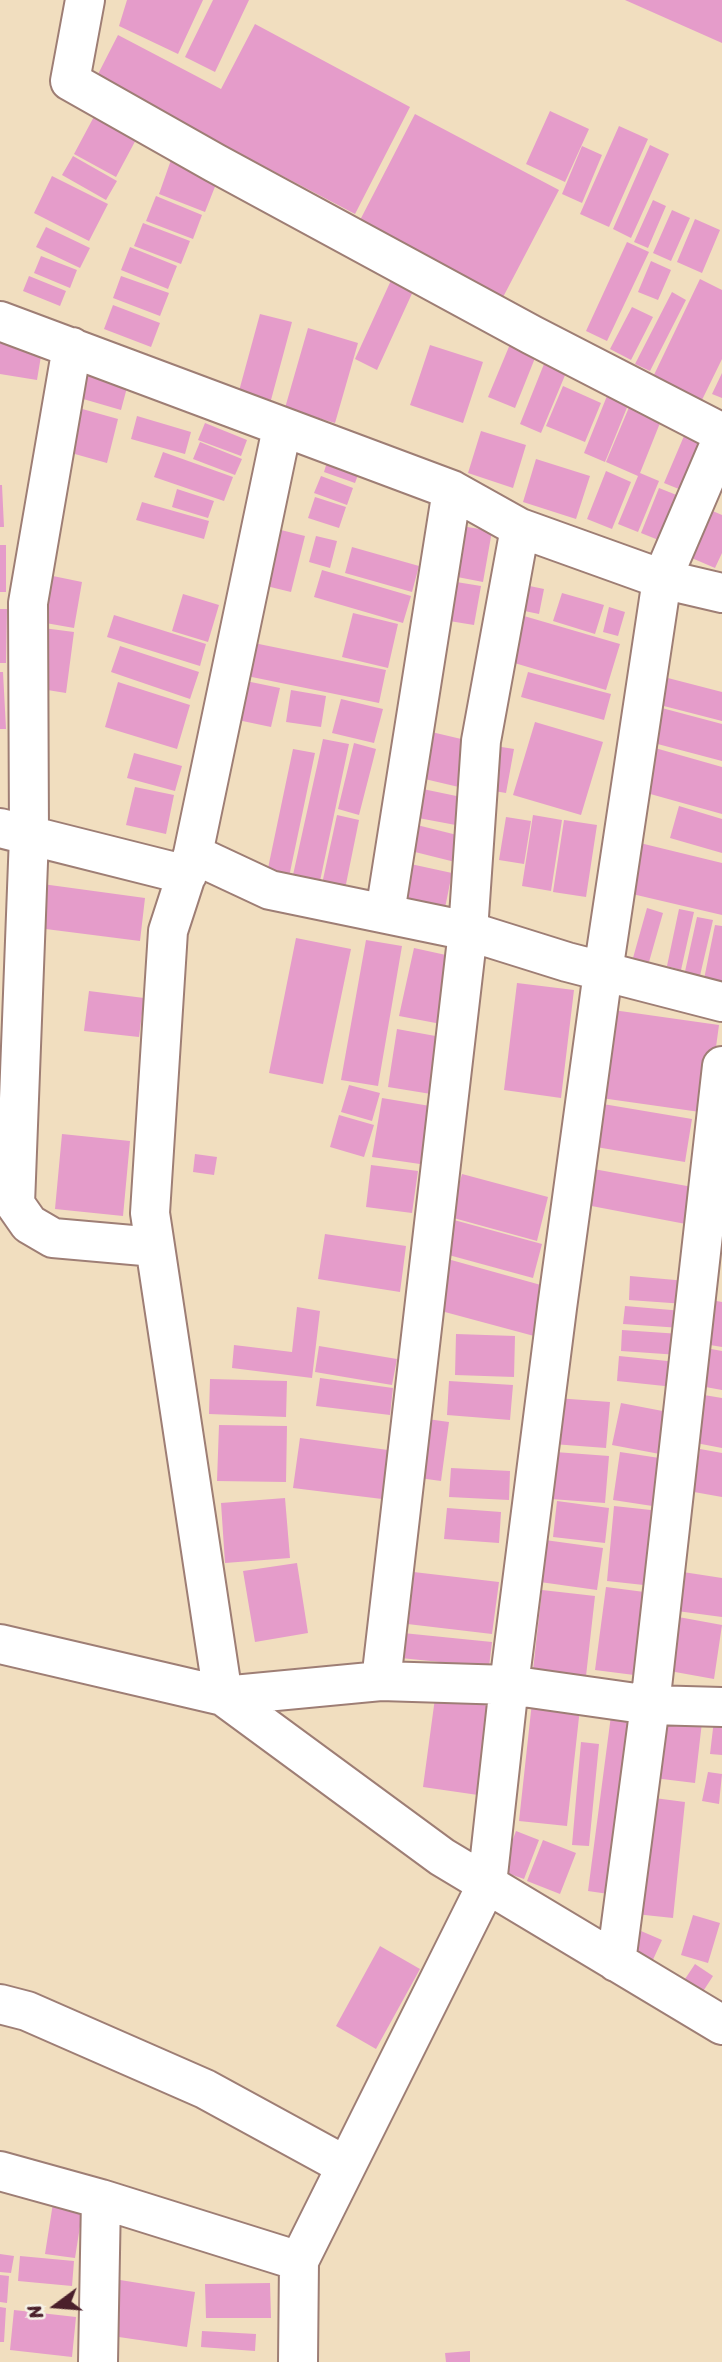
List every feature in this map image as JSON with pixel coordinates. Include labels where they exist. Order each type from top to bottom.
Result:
[{"type":"street","points":[[85,0],[70,81],[507,321],[722,433]]},
{"type":"street","points":[[0,321],[452,490],[520,528],[662,579],[722,593]]},
{"type":"street","points":[[72,347],[28,603],[15,832],[15,1205],[29,1224],[53,1238],[155,1247]]},
{"type":"street","points":[[282,428],[190,864],[168,931],[150,1213],[223,1696],[442,1857],[722,2025]]},
{"type":"street","points":[[298,2362],[299,2261],[487,1884],[509,1685],[603,972],[662,579],[722,439]]},
{"type":"street","points":[[385,913],[452,490]]},
{"type":"street","points":[[382,1681],[468,931],[481,741],[520,528]]},
{"type":"street","points":[[15,832],[190,864],[270,890],[468,931],[603,972],[722,1002]]},
{"type":"street","points":[[616,1962],[650,1705],[722,1066]]},
{"type":"street","points":[[0,1644],[223,1696],[382,1681],[509,1685],[650,1705],[722,1707]]},
{"type":"street","points":[[0,2004],[27,2011],[205,2089],[346,2166]]},
{"type":"street","points":[[0,2171],[101,2199],[299,2261]]},
{"type":"street","points":[[98,2362],[101,2199]]},
{"type":"building","points":[[127,0],[203,0],[178,54],[119,26]]},
{"type":"building","points":[[213,0],[249,0],[215,72],[185,57]]},
{"type":"building","points":[[625,0],[722,0],[722,43]]},
{"type":"building","points":[[255,24],[410,107],[355,214],[96,78],[118,35],[221,89]]},
{"type":"building","points":[[97,111],[139,134],[116,177],[74,154]]},
{"type":"building","points":[[550,111],[589,129],[565,182],[526,164]]},
{"type":"building","points":[[415,114],[559,190],[501,301],[358,224]]},
{"type":"building","points":[[619,126],[648,139],[609,227],[580,214]]},
{"type":"building","points":[[650,145],[669,154],[631,238],[613,229]]},
{"type":"building","points":[[582,146],[602,155],[582,203],[562,194]]},
{"type":"building","points":[[73,156],[117,181],[106,200],[62,175]]},
{"type":"building","points":[[171,160],[218,179],[205,212],[159,194]]},
{"type":"building","points":[[52,176],[108,204],[89,241],[34,213]]},
{"type":"building","points":[[156,196],[202,215],[193,239],[146,221]]},
{"type":"building","points":[[653,200],[666,206],[648,248],[634,242]]},
{"type":"building","points":[[672,210],[690,218],[671,261],[653,253]]},
{"type":"building","points":[[695,219],[720,230],[702,273],[677,262]]},
{"type":"building","points":[[143,223],[190,241],[181,264],[134,246]]},
{"type":"building","points":[[46,227],[90,248],[80,268],[36,247]]},
{"type":"building","points":[[627,242],[649,252],[607,341],[586,331]]},
{"type":"building","points":[[130,247],[177,266],[168,289],[121,270]]},
{"type":"building","points":[[41,256],[77,270],[70,288],[34,273]]},
{"type":"building","points":[[651,261],[671,270],[658,300],[638,292]]},
{"type":"building","points":[[29,276],[66,291],[60,306],[23,291]]},
{"type":"building","points":[[121,276],[169,293],[160,316],[113,298]]},
{"type":"building","points":[[393,276],[415,287],[377,370],[355,359]]},
{"type":"building","points":[[700,279],[722,290],[722,359],[701,402],[652,379]]},
{"type":"building","points":[[672,292],[686,300],[650,371],[635,364]]},
{"type":"building","points":[[113,305],[160,323],[151,347],[104,329]]},
{"type":"building","points":[[632,307],[653,317],[631,360],[610,349]]},
{"type":"building","points":[[260,314],[292,322],[271,400],[239,391]]},
{"type":"building","points":[[308,328],[358,343],[335,423],[285,408]]},
{"type":"building","points":[[513,337],[539,348],[515,408],[488,397]]},
{"type":"building","points":[[0,343],[42,350],[37,380],[0,374]]},
{"type":"building","points":[[430,345],[483,362],[463,423],[410,405]]},
{"type":"building","points":[[546,359],[568,368],[541,433],[520,424]]},
{"type":"building","points":[[81,367],[129,380],[121,410],[73,396]]},
{"type":"building","points":[[722,373],[722,398],[712,394]]},
{"type":"building","points":[[563,386],[601,403],[585,442],[546,426]]},
{"type":"building","points":[[607,396],[628,405],[605,462],[584,453]]},
{"type":"building","points":[[68,405],[118,419],[107,463],[57,449]]},
{"type":"building","points":[[630,405],[662,418],[640,473],[659,481],[638,532],[618,524],[638,476],[606,462]]},
{"type":"building","points":[[137,416],[191,432],[185,454],[131,439]]},
{"type":"building","points":[[205,423],[247,440],[241,456],[198,440]]},
{"type":"building","points":[[481,431],[526,445],[513,488],[468,473]]},
{"type":"building","points":[[684,436],[714,449],[696,496],[664,483]]},
{"type":"building","points":[[200,442],[242,459],[235,475],[193,459]]},
{"type":"building","points":[[163,452],[233,477],[224,501],[154,477]]},
{"type":"building","points":[[330,452],[362,464],[355,483],[324,472]]},
{"type":"building","points":[[536,459],[590,476],[576,519],[523,502]]},
{"type":"building","points":[[606,471],[631,482],[612,529],[587,519]]},
{"type":"building","points":[[321,476],[353,488],[347,505],[314,493]]},
{"type":"building","points":[[2,485],[4,527],[0,527]]},
{"type":"building","points":[[659,488],[689,500],[671,545],[641,533]]},
{"type":"building","points":[[177,489],[214,501],[208,518],[172,507]]},
{"type":"building","points":[[315,497],[346,507],[339,528],[308,518]]},
{"type":"building","points":[[142,502],[209,521],[204,539],[136,520]]},
{"type":"building","points":[[701,506],[722,515],[722,553],[715,568],[680,553]]},
{"type":"building","points":[[455,525],[492,531],[483,582],[447,575]]},
{"type":"building","points":[[273,528],[305,536],[291,592],[258,584]]},
{"type":"building","points":[[316,536],[337,541],[330,568],[309,562]]},
{"type":"building","points":[[0,545],[6,545],[6,592],[0,592]]},
{"type":"building","points":[[352,547],[419,566],[412,592],[345,573]]},
{"type":"building","points":[[322,570],[411,596],[403,623],[314,597]]},
{"type":"building","points":[[48,575],[82,582],[74,628],[40,622]]},
{"type":"building","points":[[444,580],[481,586],[474,625],[437,619]]},
{"type":"building","points":[[520,584],[544,589],[539,614],[515,609]]},
{"type":"building","points":[[562,593],[604,605],[595,634],[553,621]]},
{"type":"building","points":[[183,594],[219,605],[208,642],[172,631]]},
{"type":"building","points":[[609,607],[625,612],[618,636],[603,632]]},
{"type":"building","points":[[0,609],[7,609],[6,663],[0,663]]},
{"type":"building","points":[[353,613],[398,624],[388,668],[342,657]]},
{"type":"building","points":[[114,615],[206,644],[200,666],[107,637]]},
{"type":"building","points":[[524,616],[620,644],[606,690],[511,662]]},
{"type":"building","points":[[43,628],[74,632],[66,693],[35,688]]},
{"type":"building","points":[[249,642],[386,670],[379,703],[242,675]]},
{"type":"building","points":[[120,646],[199,672],[190,699],[111,672]]},
{"type":"building","points":[[0,672],[3,672],[6,729],[0,729]]},
{"type":"building","points":[[528,672],[611,694],[604,720],[521,697]]},
{"type":"building","points":[[664,677],[722,692],[722,721],[656,704]]},
{"type":"building","points":[[241,680],[280,688],[271,727],[233,719]]},
{"type":"building","points":[[118,682],[190,705],[177,749],[105,727]]},
{"type":"building","points":[[291,690],[326,696],[321,727],[286,722]]},
{"type":"building","points":[[341,699],[383,709],[374,743],[332,733]]},
{"type":"building","points":[[658,707],[722,724],[722,761],[650,742]]},
{"type":"building","points":[[535,722],[603,742],[581,815],[513,795]]},
{"type":"building","points":[[423,730],[474,742],[463,788],[412,776]]},
{"type":"building","points":[[323,739],[349,744],[320,881],[293,875]]},
{"type":"building","points":[[354,743],[376,749],[359,815],[338,809]]},
{"type":"building","points":[[489,745],[514,749],[506,793],[482,789]]},
{"type":"building","points":[[648,746],[722,767],[722,814],[636,790]]},
{"type":"building","points":[[293,749],[315,753],[289,877],[267,873]]},
{"type":"building","points":[[134,753],[182,766],[175,791],[127,778]]},
{"type":"building","points":[[135,787],[174,795],[166,834],[126,825]]},
{"type":"building","points":[[418,788],[466,798],[461,826],[413,817]]},
{"type":"building","points":[[679,806],[722,819],[722,853],[670,838]]},
{"type":"building","points":[[337,815],[359,820],[345,889],[322,884]]},
{"type":"building","points":[[533,815],[562,820],[551,891],[522,886]]},
{"type":"building","points":[[506,817],[531,821],[524,864],[499,860]]},
{"type":"building","points":[[564,820],[597,825],[586,897],[553,892]]},
{"type":"building","points":[[417,825],[465,837],[459,863],[411,851]]},
{"type":"building","points":[[640,843],[722,863],[722,915],[628,893]]},
{"type":"building","points":[[406,863],[452,873],[443,918],[396,908]]},
{"type":"building","points":[[35,883],[145,898],[140,941],[30,927]]},
{"type":"building","points":[[647,908],[663,913],[649,962],[633,958]]},
{"type":"building","points":[[679,909],[694,912],[681,970],[667,966]]},
{"type":"building","points":[[697,917],[713,920],[699,980],[684,976]]},
{"type":"building","points":[[715,925],[722,926],[722,988],[703,984]]},
{"type":"building","points":[[296,938],[351,949],[323,1084],[269,1073]]},
{"type":"building","points":[[366,940],[402,946],[378,1086],[341,1080]]},
{"type":"building","points":[[414,948],[455,957],[441,1024],[399,1016]]},
{"type":"building","points":[[517,983],[574,990],[561,1098],[504,1090]]},
{"type":"building","points":[[89,991],[144,998],[139,1037],[84,1031]]},
{"type":"building","points":[[606,1009],[719,1025],[707,1113],[594,1097]]},
{"type":"building","points":[[397,1029],[441,1037],[431,1094],[388,1087]]},
{"type":"building","points":[[349,1085],[380,1093],[372,1121],[341,1112]]},
{"type":"building","points":[[382,1098],[430,1106],[420,1164],[372,1157]]},
{"type":"building","points":[[603,1104],[692,1119],[685,1162],[596,1147]]},
{"type":"building","points":[[339,1115],[374,1125],[364,1157],[330,1147]]},
{"type":"building","points":[[62,1134],[130,1141],[123,1216],[55,1209]]},
{"type":"building","points":[[195,1154],[217,1157],[214,1175],[193,1172]]},
{"type":"building","points":[[371,1165],[418,1171],[412,1213],[366,1207]]},
{"type":"building","points":[[588,1168],[698,1188],[691,1225],[581,1204]]},
{"type":"building","points":[[462,1174],[548,1197],[537,1241],[450,1217]]},
{"type":"building","points":[[454,1220],[542,1244],[533,1278],[445,1254]]},
{"type":"building","points":[[325,1234],[406,1246],[400,1292],[318,1279]]},
{"type":"building","points":[[444,1258],[548,1287],[534,1336],[430,1308]]},
{"type":"building","points":[[630,1276],[687,1281],[685,1304],[629,1300]]},
{"type":"building","points":[[711,1300],[722,1302],[722,1347],[704,1344]]},
{"type":"building","points":[[625,1306],[683,1311],[681,1328],[623,1324]]},
{"type":"building","points":[[297,1307],[320,1311],[312,1378],[232,1368],[234,1345],[292,1352]]},
{"type":"building","points":[[622,1330],[680,1334],[679,1355],[621,1351]]},
{"type":"building","points":[[456,1334],[515,1336],[514,1377],[455,1375]]},
{"type":"building","points":[[319,1346],[397,1359],[392,1385],[315,1372]]},
{"type":"building","points":[[706,1348],[722,1351],[722,1390],[700,1386]]},
{"type":"building","points":[[619,1356],[677,1362],[674,1387],[617,1381]]},
{"type":"building","points":[[320,1378],[393,1388],[390,1415],[316,1406]]},
{"type":"building","points":[[210,1379],[287,1381],[286,1417],[209,1414]]},
{"type":"building","points":[[449,1381],[513,1385],[510,1420],[447,1415]]},
{"type":"building","points":[[704,1395],[722,1398],[722,1448],[696,1443]]},
{"type":"building","points":[[556,1398],[610,1402],[606,1448],[553,1444]]},
{"type":"building","points":[[621,1403],[673,1413],[665,1455],[612,1445]]},
{"type":"building","points":[[420,1418],[449,1422],[441,1481],[412,1477]]},
{"type":"building","points":[[219,1425],[287,1426],[286,1482],[217,1481]]},
{"type":"building","points":[[300,1438],[388,1450],[382,1499],[293,1488]]},
{"type":"building","points":[[700,1449],[722,1453],[722,1497],[694,1492]]},
{"type":"building","points":[[555,1452],[609,1456],[605,1503],[551,1499]]},
{"type":"building","points":[[620,1452],[666,1459],[659,1507],[613,1500]]},
{"type":"building","points":[[451,1468],[510,1471],[509,1500],[449,1497]]},
{"type":"building","points":[[285,1498],[290,1558],[225,1563],[221,1503]]},
{"type":"building","points":[[557,1501],[609,1508],[605,1543],[553,1537]]},
{"type":"building","points":[[614,1506],[660,1511],[653,1586],[607,1581]]},
{"type":"building","points":[[447,1508],[501,1512],[499,1543],[444,1539]]},
{"type":"building","points":[[545,1540],[603,1548],[597,1590],[540,1582]]},
{"type":"building","points":[[297,1563],[308,1633],[255,1642],[243,1571]]},
{"type":"building","points":[[405,1571],[499,1582],[492,1634],[399,1623]]},
{"type":"building","points":[[683,1572],[722,1578],[722,1617],[677,1611]]},
{"type":"building","points":[[606,1587],[652,1593],[642,1676],[595,1670]]},
{"type":"building","points":[[542,1590],[595,1596],[586,1676],[533,1670]]},
{"type":"building","points":[[673,1616],[722,1625],[714,1679],[664,1670]]},
{"type":"building","points":[[393,1632],[492,1642],[489,1667],[391,1657]]},
{"type":"building","points":[[435,1698],[491,1706],[478,1795],[423,1787]]},
{"type":"building","points":[[532,1702],[580,1708],[567,1826],[519,1821]]},
{"type":"building","points":[[612,1708],[645,1712],[622,1896],[588,1891]]},
{"type":"building","points":[[662,1717],[702,1722],[695,1783],[654,1778]]},
{"type":"building","points":[[714,1720],[722,1721],[722,1755],[710,1754]]},
{"type":"building","points":[[581,1742],[599,1744],[589,1846],[572,1845]]},
{"type":"building","points":[[708,1772],[722,1774],[719,1804],[702,1801]]},
{"type":"building","points":[[639,1796],[685,1802],[673,1918],[626,1913]]},
{"type":"building","points":[[516,1831],[539,1840],[524,1879],[501,1871]]},
{"type":"building","points":[[543,1840],[576,1853],[560,1894],[527,1881]]},
{"type":"building","points":[[693,1915],[720,1923],[708,1963],[681,1955]]},
{"type":"building","points":[[641,1931],[662,1940],[651,1964],[631,1955]]},
{"type":"building","points":[[380,1946],[420,1969],[376,2049],[336,2026]]},
{"type":"building","points":[[695,1964],[713,1976],[702,1993],[683,1982]]},
{"type":"building","points":[[53,2203],[83,2207],[75,2258],[45,2254]]},
{"type":"building","points":[[0,2254],[14,2256],[11,2273],[0,2272]]},
{"type":"building","points":[[20,2256],[74,2261],[72,2286],[18,2281]]},
{"type":"building","points":[[0,2275],[9,2276],[7,2303],[0,2302]]},
{"type":"building","points":[[120,2280],[195,2292],[187,2347],[112,2336]]},
{"type":"building","points":[[270,2283],[271,2318],[206,2318],[205,2284]]},
{"type":"building","points":[[0,2307],[6,2308],[4,2342],[0,2342]]},
{"type":"building","points":[[14,2310],[76,2317],[72,2357],[10,2350]]},
{"type":"building","points":[[202,2331],[256,2334],[255,2351],[201,2347]]},
{"type":"building","points":[[470,2351],[470,2362],[446,2362],[445,2353]]}]
